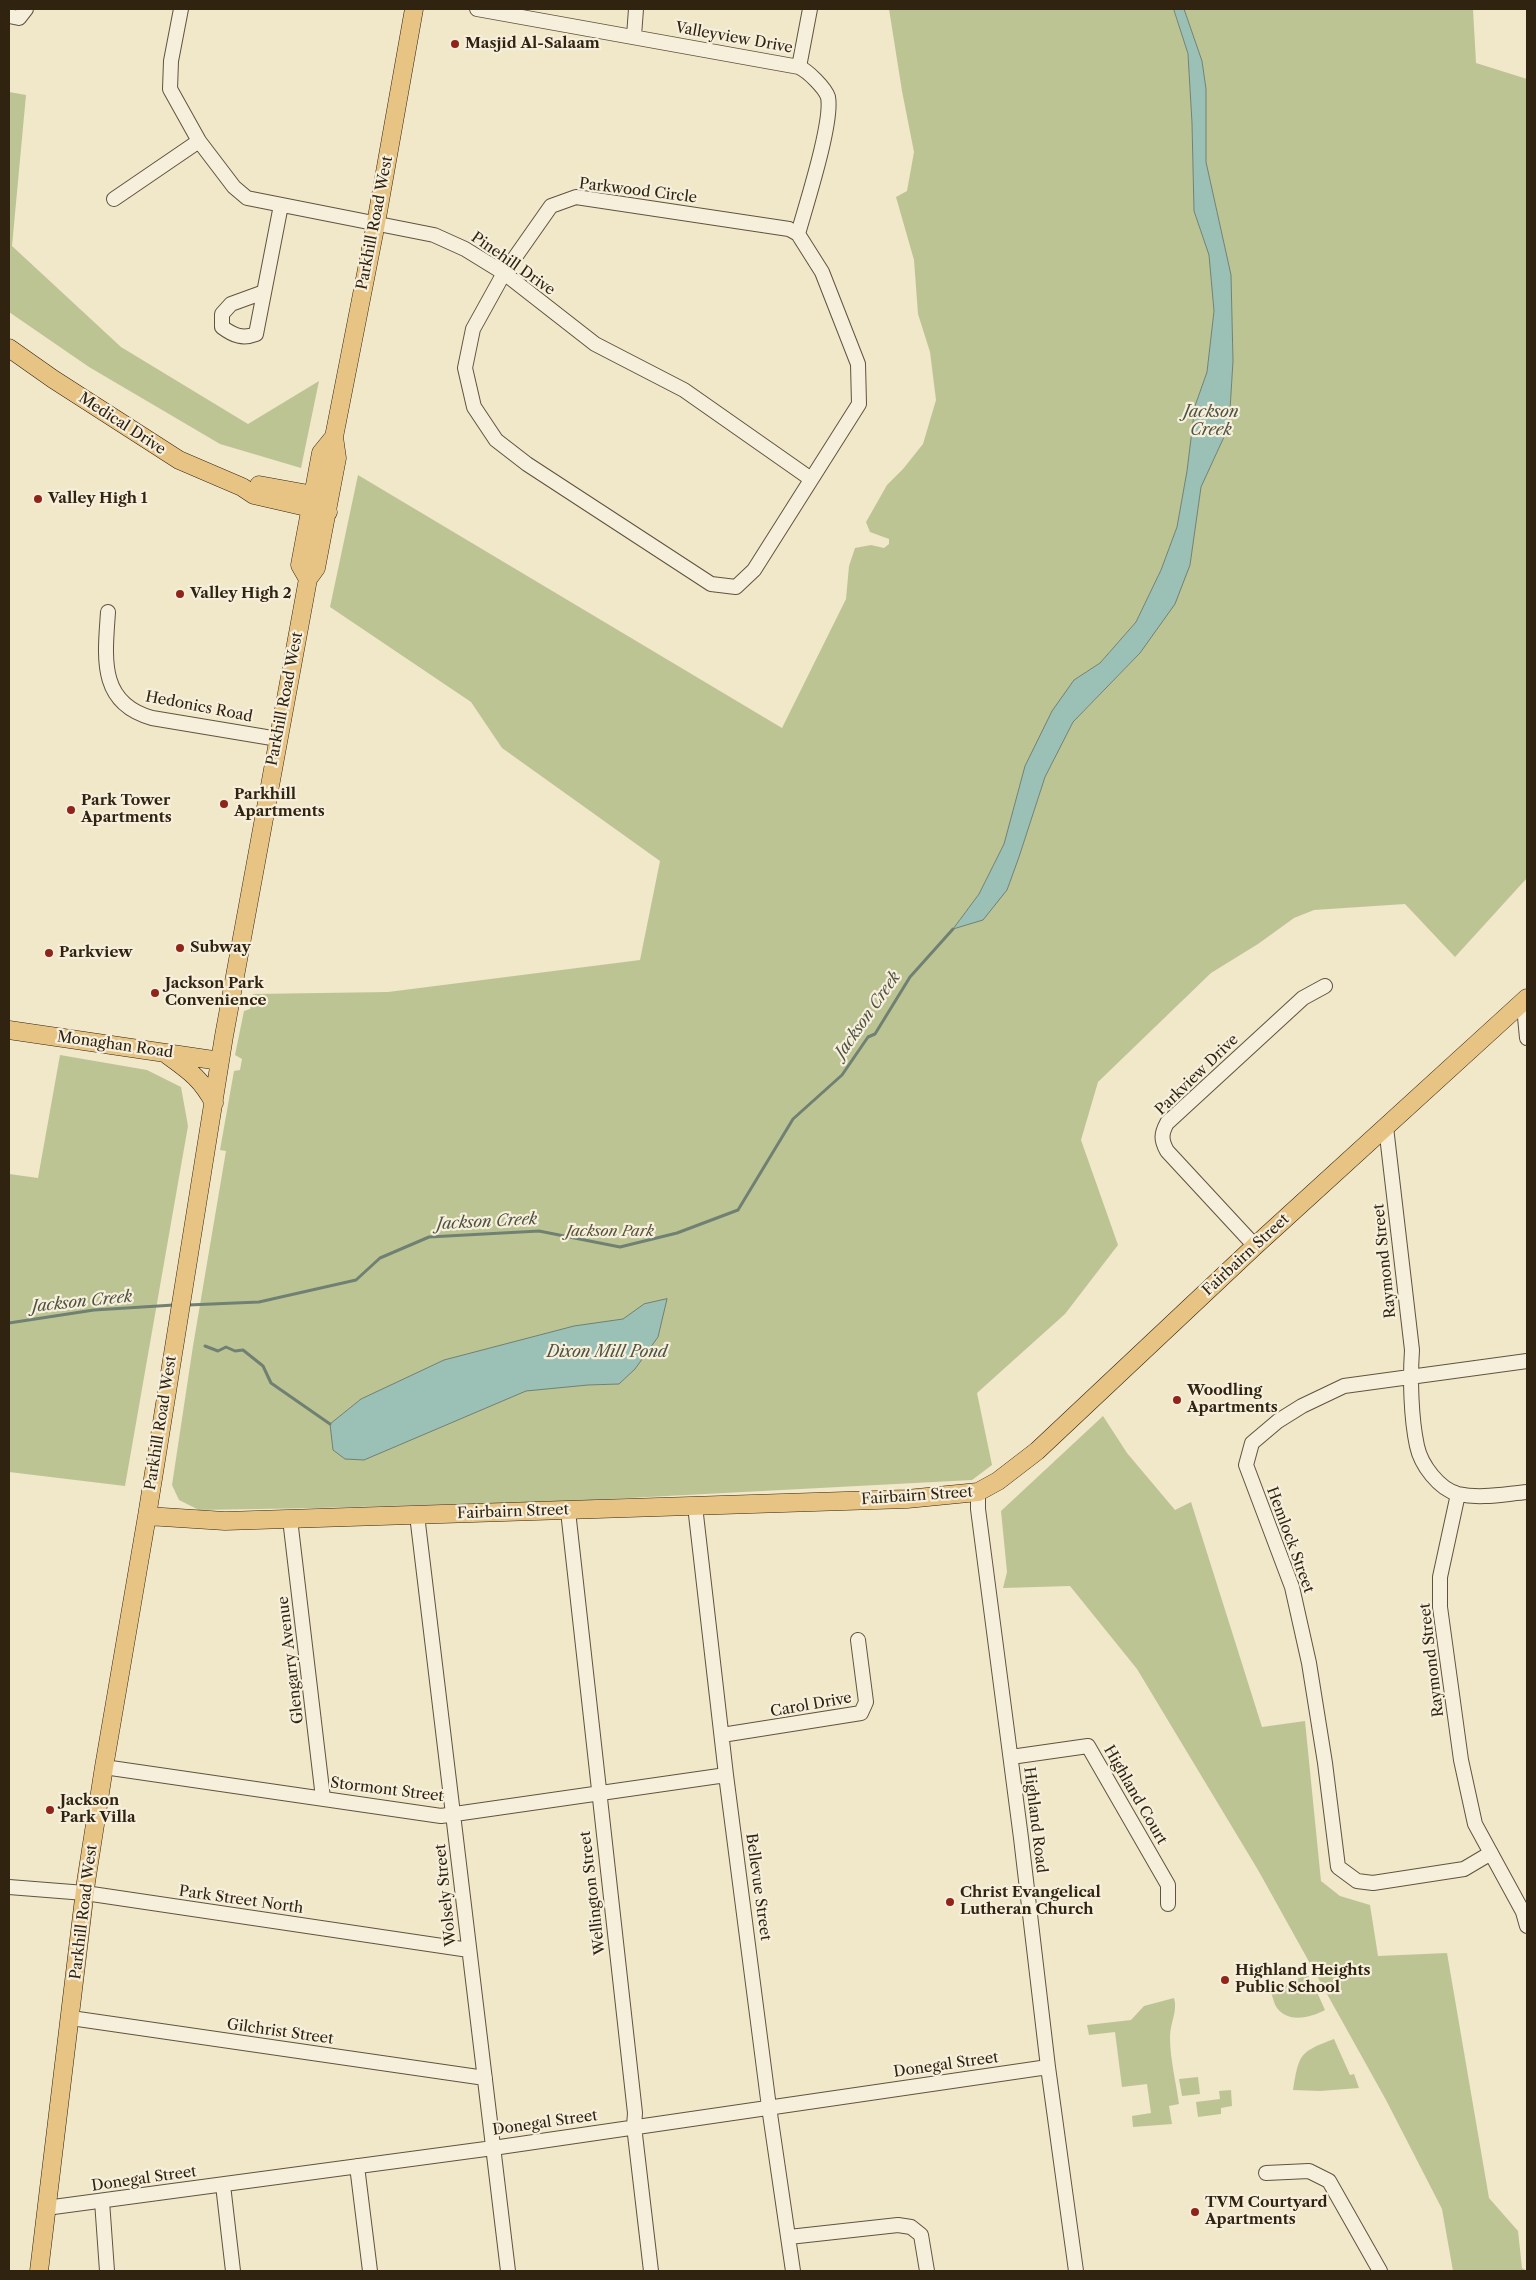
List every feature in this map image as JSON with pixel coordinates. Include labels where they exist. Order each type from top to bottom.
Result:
[{"type":"main road","name":"Parkhill Road West","points":[[39,2271],[85,1893],[104,1767],[147,1516],[220,1061],[308,579],[300,565],[337,458],[334,437],[376,223],[414,9]]},
{"type":"main road","name":"Medical Drive","points":[[9,348],[53,379],[179,460],[242,487],[254,495],[321,503]]},
{"type":"main road","name":"Fairbairn Street","points":[[147,1516],[225,1521],[907,1499],[978,1492],[998,1482],[1037,1451],[1256,1246],[1527,998]]},
{"type":"main road","name":"Monaghan Road","points":[[9,1030],[220,1061]]},
{"type":"main road","points":[[164,1052],[197,1076],[214,1103]]},
{"type":"street","points":[[9,16],[19,18],[26,9]]},
{"type":"street","name":"Pinehill Drive","points":[[181,9],[171,60],[170,88],[199,141],[234,187],[247,198],[434,235],[465,248],[504,273],[595,344],[684,390],[811,479]]},
{"type":"street","name":"Valleyview Drive","points":[[477,9],[799,67],[810,9]]},
{"type":"street","points":[[634,36],[636,9]]},
{"type":"street","points":[[798,234],[827,123],[828,96],[809,72],[799,67]]},
{"type":"street","points":[[114,199],[199,141]]},
{"type":"street","name":"Parkwood Circle","points":[[576,197],[789,229],[798,234],[822,272],[858,364],[859,404],[754,570],[736,587],[711,584],[527,464],[496,440],[474,407],[466,368],[473,329],[504,273],[551,206],[576,197]]},
{"type":"street","points":[[264,292],[281,205]]},
{"type":"street","name":"Hedonics Road","points":[[108,612],[105,661],[107,676],[117,696],[133,710],[152,718],[278,739]]},
{"type":"street","name":"Parkview Drive","points":[[1256,1246],[1167,1151],[1162,1143],[1162,1133],[1167,1123],[1303,998],[1325,986]]},
{"type":"street","points":[[1527,998],[1525,1017],[1527,1038]]},
{"type":"street","name":"Raymond Street","points":[[1386,1128],[1412,1350],[1410,1376],[1417,1448],[1430,1473],[1447,1490],[1458,1494],[1440,1577],[1440,1607],[1461,1760],[1474,1824],[1523,1912],[1527,1926]]},
{"type":"street","name":"Hemlock Street","points":[[1491,1853],[1464,1869],[1373,1883],[1357,1881],[1338,1867],[1311,1672],[1297,1606],[1292,1587],[1246,1465],[1252,1443],[1278,1421],[1302,1406],[1344,1386],[1527,1361]]},
{"type":"street","name":"Highland Road","points":[[978,1492],[978,1509],[1011,1757],[1048,2068],[1076,2271]]},
{"type":"street","points":[[1458,1494],[1483,1497],[1527,1492]]},
{"type":"street","name":"Bellevue Street","points":[[695,1506],[726,1775],[769,2107],[793,2271]]},
{"type":"street","name":"Wellington Street","points":[[568,1511],[651,2271]]},
{"type":"street","name":"Wolsely Street","points":[[418,1515],[508,2271]]},
{"type":"street","name":"Glengarry Avenue","points":[[290,1519],[323,1798]]},
{"type":"street","name":"Carol Drive","points":[[722,1735],[861,1713],[866,1702],[858,1640]]},
{"type":"street","name":"Highland Court","points":[[1011,1757],[1088,1746],[1168,1885],[1168,1904]]},
{"type":"street","name":"Stormont Street","points":[[104,1767],[441,1816],[726,1775]]},
{"type":"street","name":"Park Street North","points":[[9,1887],[85,1893],[469,1950]]},
{"type":"street","name":"Gilchrist Street","points":[[71,2018],[485,2078]]},
{"type":"street","name":"Donegal Street","points":[[46,2208],[493,2148],[634,2126],[1048,2068]]},
{"type":"street","points":[[356,2166],[370,2271]]},
{"type":"street","points":[[1266,2173],[1309,2170],[1329,2181],[1380,2271]]},
{"type":"street","points":[[222,2185],[233,2271]]},
{"type":"street","points":[[102,2201],[107,2271]]},
{"type":"street","points":[[789,2237],[898,2225],[911,2227],[922,2235],[927,2271]]},
{"type":"green space","name":"Jackson Park","points":[[889,9],[1174,9],[1188,54],[1194,211],[1209,255],[1214,311],[1207,372],[1195,406],[1187,471],[1177,527],[1161,570],[1136,622],[1100,663],[1074,680],[1025,766],[1004,844],[979,894],[953,929],[1007,890],[1045,777],[1073,722],[1140,653],[1190,565],[1201,487],[1229,426],[1233,361],[1231,275],[1206,162],[1206,89],[1202,61],[1184,9],[1473,9],[1476,63],[1527,79],[1527,878],[1455,957],[1405,904],[1314,910],[1294,918],[1258,944],[1211,973],[1098,1082],[1081,1140],[1118,1245],[1065,1314],[977,1393],[992,1465],[972,1480],[572,1501],[199,1510],[179,1500],[172,1485],[226,1151],[220,1150],[234,1071],[240,1070],[242,1059],[235,1055],[244,1011],[250,1009],[253,994],[388,992],[640,960],[660,861],[502,748],[471,702],[330,607],[358,475],[782,728],[846,599],[849,566],[855,548],[871,545],[884,548],[889,544],[889,539],[870,532],[866,522],[887,485],[923,444],[936,400],[930,352],[918,314],[914,260],[896,197],[907,191],[914,152]]},
{"type":"green space","points":[[9,92],[26,95],[12,246],[121,347],[248,424],[319,381],[301,468],[220,444],[89,367],[9,312]]},
{"type":"green space","points":[[60,1055],[147,1070],[181,1087],[188,1126],[125,1486],[9,1472],[9,1174],[38,1178]]},
{"type":"green space","points":[[1103,1416],[1127,1453],[1175,1510],[1191,1502],[1262,1727],[1305,1721],[1321,1881],[1340,1896],[1370,1905],[1378,1956],[1447,1953],[1489,2198],[1518,2231],[1522,2268],[1527,2271],[1453,2271],[1442,2209],[1386,2100],[1258,1870],[1137,1669],[1070,1586],[1003,1588],[1007,1572],[1001,1511]]},
{"type":"green space","points":[[1307,1974],[1325,2010],[1301,2018],[1294,2018],[1282,2013],[1276,2006],[1271,1993]]},
{"type":"green space","points":[[1174,1998],[1175,2008],[1170,2032],[1170,2045],[1179,2104],[1169,2106],[1172,2124],[1133,2127],[1132,2116],[1151,2113],[1147,2084],[1122,2087],[1115,2032],[1089,2035],[1087,2025],[1131,2020],[1144,2006]]},
{"type":"green space","points":[[1334,2039],[1350,2075],[1354,2074],[1359,2088],[1320,2091],[1293,2090],[1297,2068],[1303,2056],[1314,2047]]},
{"type":"green space","points":[[1198,2077],[1200,2094],[1182,2096],[1179,2079]]},
{"type":"green space","points":[[1231,2090],[1232,2106],[1221,2108],[1221,2114],[1198,2117],[1196,2102],[1220,2099],[1219,2091]]},
{"type":"water","name":"Jackson Creek","points":[[1174,9],[1184,9],[1202,61],[1206,89],[1206,162],[1231,275],[1233,361],[1229,426],[1201,487],[1190,565],[1175,604],[1140,653],[1073,722],[1045,777],[1007,890],[983,920],[953,929],[979,894],[1004,844],[1025,766],[1052,711],[1074,680],[1100,663],[1136,622],[1161,570],[1177,527],[1187,471],[1195,406],[1207,372],[1214,311],[1209,255],[1194,211],[1188,54]]},
{"type":"water","name":"Dixon Mill Pond","points":[[667,1299],[658,1337],[635,1369],[619,1384],[526,1391],[364,1460],[345,1459],[333,1450],[330,1424],[361,1399],[444,1360],[574,1326],[623,1319],[644,1304]]},
{"type":"waterway","name":"Jackson Creek","points":[[188,1305],[259,1302],[356,1280],[380,1258],[429,1237],[539,1231],[620,1247],[677,1233],[738,1210],[793,1119],[842,1075],[868,1037],[875,1034],[910,977],[953,929]]},
{"type":"waterway","name":"Jackson Creek","points":[[9,1323],[94,1310],[174,1305]]},
{"type":"waterway","points":[[205,1346],[218,1351],[226,1347],[235,1351],[243,1350],[263,1366],[271,1383],[330,1424]]},
{"type":"place","name":"Masjid Al-Salaam","points":[[455,44]]},
{"type":"place","name":"Valley High 1","points":[[38,499]]},
{"type":"place","name":"Valley High 2","points":[[180,594]]},
{"type":"place","name":"Parkhill Apartments","points":[[224,804]]},
{"type":"place","name":"Park Tower Apartments","points":[[71,810]]},
{"type":"place","name":"Subway","points":[[180,948]]},
{"type":"place","name":"Parkview","points":[[49,953]]},
{"type":"place","name":"Jackson Park Convenience","points":[[155,993]]},
{"type":"place","name":"Woodling Apartments","points":[[1177,1400]]},
{"type":"place","name":"Jackson Park Villa","points":[[50,1810]]},
{"type":"place","name":"Christ Evangelical Lutheran Church","points":[[950,1902]]},
{"type":"place","name":"Highland Heights Public School","points":[[1225,1980]]},
{"type":"place","name":"TVM Courtyard Apartments","points":[[1195,2212]]}]
